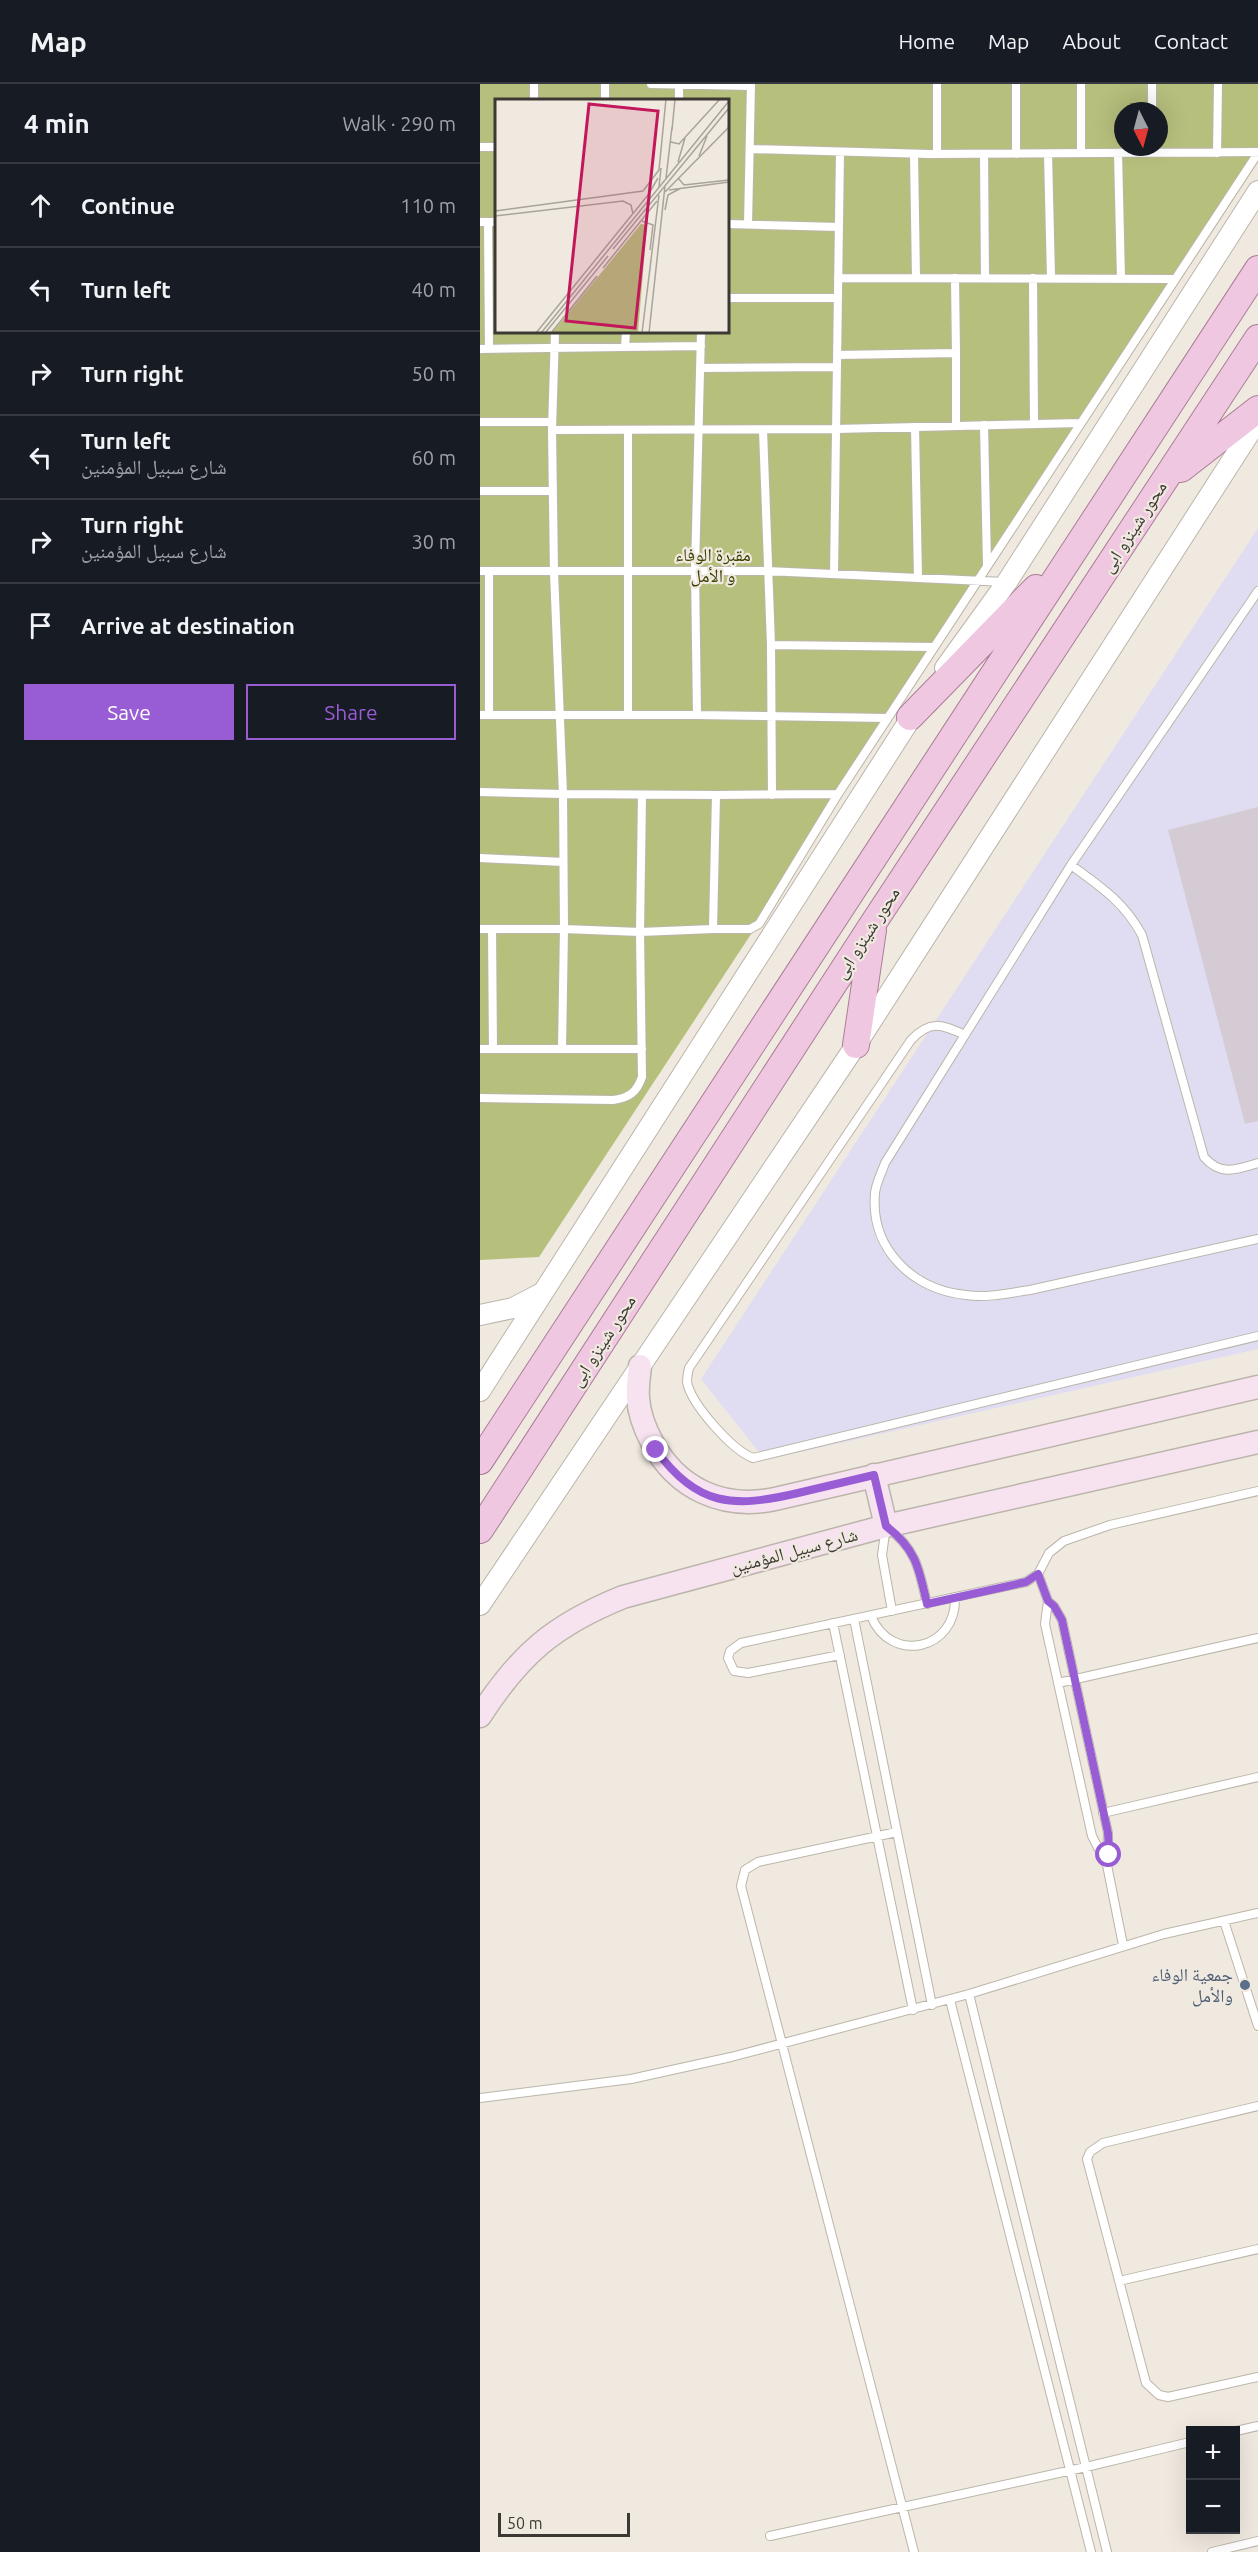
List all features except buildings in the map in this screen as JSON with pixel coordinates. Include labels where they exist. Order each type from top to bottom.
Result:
[{"type":"main road","name":"محور شينزو ابى","points":[[480,1461],[1258,269]]},
{"type":"main road","name":"محور شينزو ابى","points":[[480,1530],[874,922],[1258,338]]},
{"type":"main road","points":[[1164,482],[1258,410]]},
{"type":"main road","points":[[899,718],[1076,547]]},
{"type":"main road","points":[[856,1045],[874,922]]},
{"type":"main road","points":[[640,1366],[638,1399],[648,1434],[667,1466],[683,1481],[701,1492],[730,1502],[760,1502],[1258,1387]]},
{"type":"main road","name":"شارع سبيل المؤمنين","points":[[480,1716],[498,1689],[526,1655],[555,1630],[588,1611],[623,1597],[886,1526],[1258,1442]]},
{"type":"main road","points":[[874,1475],[886,1526]]},
{"type":"street","points":[[480,1391],[544,1292],[899,718],[1007,582],[1258,191]]},
{"type":"street","points":[[480,1605],[856,1045],[1258,420]]},
{"type":"street","points":[[480,1315],[500,1313],[544,1292]]},
{"type":"lane","points":[[651,84],[751,85],[748,224]]},
{"type":"lane","points":[[936,154],[937,84]]},
{"type":"lane","points":[[1016,84],[1016,154]]},
{"type":"lane","points":[[1081,84],[1081,153]]},
{"type":"lane","points":[[1152,84],[1152,102]]},
{"type":"lane","points":[[1216,153],[1218,84]]},
{"type":"lane","points":[[750,149],[914,154],[1114,153]]},
{"type":"lane","points":[[1168,151],[1258,153]]},
{"type":"lane","points":[[834,574],[840,152]]},
{"type":"lane","points":[[480,928],[640,932],[750,929],[759,924],[838,794],[899,718],[934,647],[1258,153]]},
{"type":"lane","points":[[914,154],[916,278]]},
{"type":"lane","points":[[984,154],[985,278]]},
{"type":"lane","points":[[1048,154],[1051,278]]},
{"type":"lane","points":[[1118,156],[1121,279]]},
{"type":"lane","points":[[488,222],[489,349]]},
{"type":"lane","points":[[729,224],[839,227]]},
{"type":"lane","points":[[838,278],[1175,279]]},
{"type":"lane","points":[[956,278],[956,426]]},
{"type":"lane","points":[[1033,278],[1034,424]]},
{"type":"lane","points":[[729,298],[838,298]]},
{"type":"lane","points":[[555,333],[552,426],[554,572],[564,794],[562,1049]]},
{"type":"lane","points":[[626,333],[626,347]]},
{"type":"lane","points":[[697,715],[695,569],[701,333]]},
{"type":"lane","points":[[480,349],[701,346]]},
{"type":"lane","points":[[837,355],[956,353]]},
{"type":"lane","points":[[700,368],[837,367]]},
{"type":"lane","points":[[480,422],[628,430],[836,429],[1080,423]]},
{"type":"lane","points":[[984,425],[987,565]]},
{"type":"lane","points":[[915,427],[918,577]]},
{"type":"lane","points":[[628,430],[628,715]]},
{"type":"lane","points":[[763,430],[771,645],[772,795]]},
{"type":"lane","points":[[480,491],[553,491]]},
{"type":"lane","points":[[489,715],[484,572],[628,572],[695,569],[1007,582]]},
{"type":"lane","points":[[1258,591],[1071,865],[885,1163],[875,1192],[876,1221],[882,1242],[896,1262],[915,1278],[939,1290],[966,1295],[994,1296],[1258,1239]]},
{"type":"lane","points":[[771,645],[934,647]]},
{"type":"lane","points":[[480,715],[772,715],[899,718]]},
{"type":"lane","points":[[480,792],[642,795],[838,794]]},
{"type":"lane","points":[[480,1098],[623,1099],[639,1087],[642,1077],[640,932],[642,795]]},
{"type":"lane","points":[[713,929],[716,795]]},
{"type":"lane","points":[[480,858],[563,862]]},
{"type":"lane","points":[[1071,865],[1120,902],[1142,935],[1204,1157],[1212,1167],[1224,1171],[1258,1163]]},
{"type":"lane","points":[[492,929],[493,1049]]},
{"type":"lane","points":[[965,1035],[939,1024],[921,1029],[911,1040],[689,1368],[687,1381],[691,1391],[713,1425],[736,1450],[753,1458],[1258,1336]]},
{"type":"lane","points":[[480,1049],[642,1049]]},
{"type":"lane","points":[[840,1655],[748,1673],[734,1671],[730,1665],[730,1651],[741,1643],[1026,1582],[1038,1574],[1049,1553],[1056,1546],[1085,1533],[1122,1522],[1258,1491]]},
{"type":"lane","points":[[886,1526],[902,1539],[915,1558],[927,1604]]},
{"type":"lane","points":[[886,1526],[882,1555],[892,1611]]},
{"type":"lane","points":[[1038,1574],[1048,1601],[1045,1624],[1092,1836],[1107,1865]]},
{"type":"lane","points":[[871,1616],[876,1628],[885,1638],[897,1644],[922,1644],[934,1640],[952,1622],[955,1597]]},
{"type":"lane","points":[[1048,1601],[1054,1606],[1062,1620],[1103,1813],[1108,1844],[1107,1865],[1123,1945]]},
{"type":"lane","points":[[854,1619],[932,2005]]},
{"type":"lane","points":[[833,1623],[913,2010]]},
{"type":"lane","points":[[1058,1683],[1258,1638]]},
{"type":"lane","points":[[1103,1813],[1258,1777]]},
{"type":"lane","points":[[897,1832],[759,1862],[745,1870],[741,1878],[741,1886],[914,2552]]},
{"type":"lane","points":[[480,2098],[631,2079],[781,2044],[950,2000],[1123,1945],[1258,1913]]},
{"type":"lane","points":[[1224,1921],[1258,2026]]},
{"type":"lane","points":[[969,1994],[1107,2552]]},
{"type":"lane","points":[[950,2000],[1091,2552]]},
{"type":"lane","points":[[1258,2106],[1103,2143],[1090,2152],[1088,2167],[1146,2383],[1151,2390],[1168,2397],[1258,2377]]},
{"type":"lane","points":[[1119,2281],[1258,2249]]},
{"type":"lane","points":[[1240,2431],[1258,2426]]},
{"type":"lane","points":[[770,2536],[1071,2471],[1186,2443]]},
{"type":"lane","points":[[1212,2552],[1258,2541]]},
{"type":"shaded area","points":[[1258,528],[1258,1349],[765,1460],[701,1379]]},
{"type":"green space","name":"مقبرة الوفاء و الأمل","points":[[480,84],[1258,84],[1258,162],[539,1257],[480,1260]]},
{"type":"place","name":"جمعية الوفاء والأمل","points":[[1245,1985]]},
{"type":"route","points":[[656,1450],[667,1466],[688,1485],[715,1498],[730,1502],[760,1502],[874,1475],[886,1526],[902,1539],[915,1558],[927,1604],[1026,1582],[1038,1574],[1048,1601],[1054,1606],[1062,1620],[1108,1833],[1109,1855]]}]
